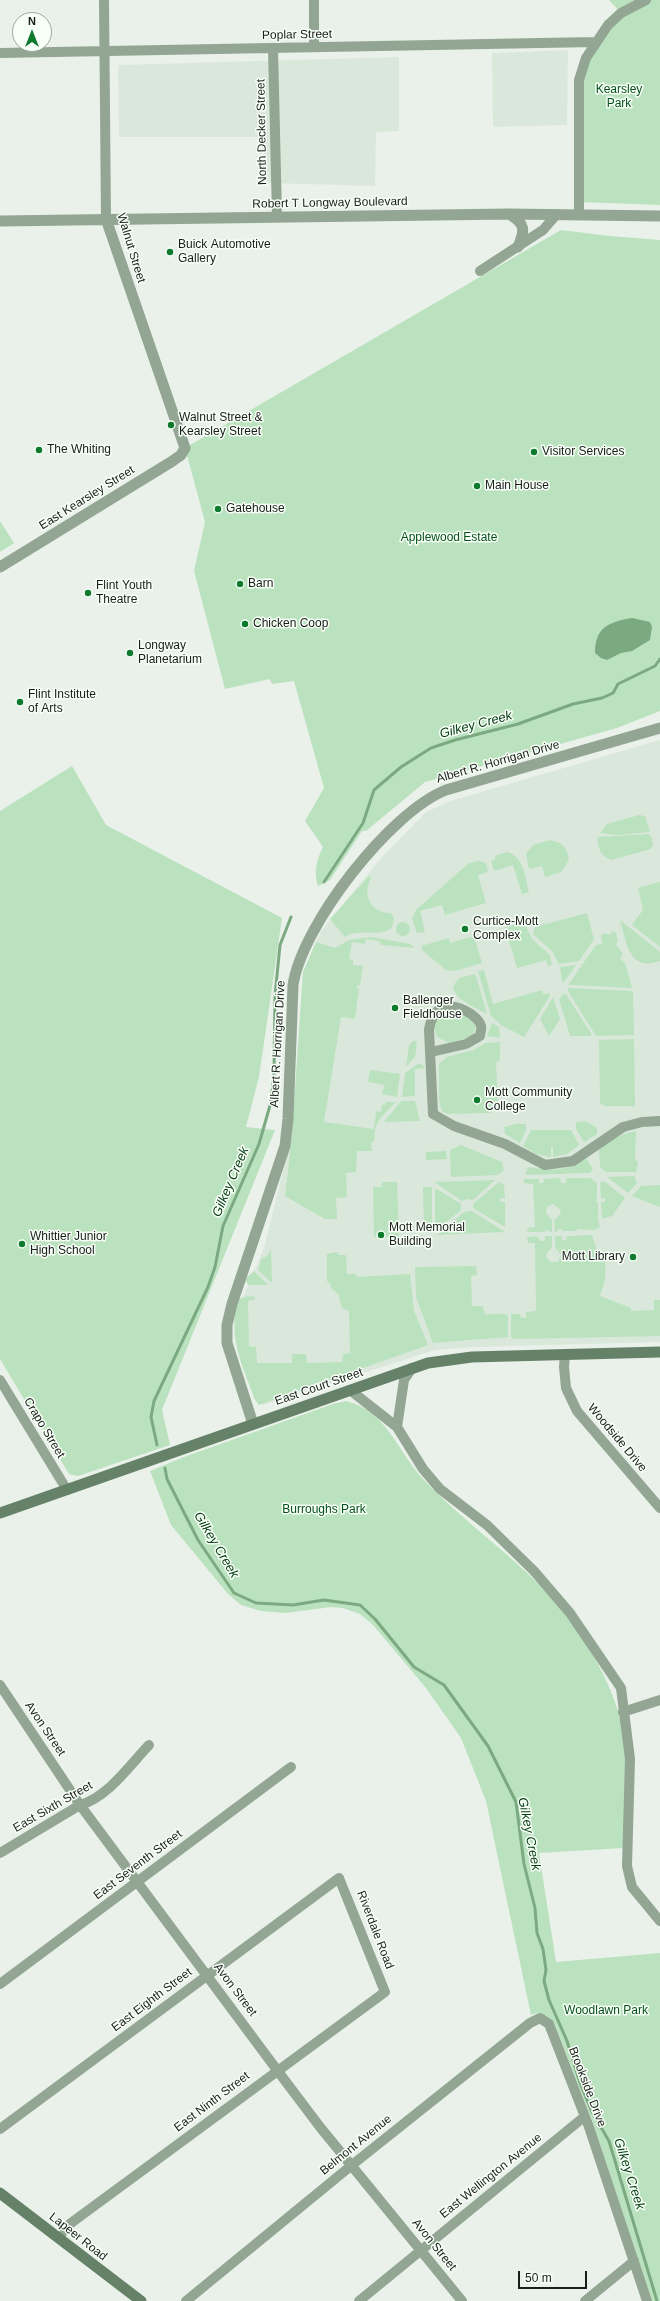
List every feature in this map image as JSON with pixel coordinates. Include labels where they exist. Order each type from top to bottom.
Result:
[{"type":"main road","name":"East Court Street","points":[[0,1513],[412,1368],[458,1357],[660,1352]]},
{"type":"main road","name":"Lapeer Road","points":[[0,2193],[141,2301]]},
{"type":"street","name":"Walnut Street","points":[[104,0],[106,219],[185,448]]},
{"type":"street","points":[[314,0],[314,47]]},
{"type":"street","points":[[579,213],[579,80],[586,58],[595,42],[608,25],[621,13],[646,0]]},
{"type":"street","name":"Poplar Street","points":[[0,53],[595,42]]},
{"type":"street","name":"North Decker Street","points":[[272,48],[277,216]]},
{"type":"street","name":"Robert T Longway Boulevard","points":[[0,221],[579,213],[660,216]]},
{"type":"street","points":[[509,214],[520,221],[523,228],[518,247]]},
{"type":"street","points":[[480,271],[543,230],[557,214]]},
{"type":"street","name":"East Kearsley Street","points":[[0,567],[181,455],[185,448]]},
{"type":"street","name":"Albert R. Horrigan Drive","points":[[253,1424],[229,1352],[227,1325],[232,1304],[285,1146],[288,1119],[293,985],[297,966],[312,933],[362,862],[407,815],[425,800],[446,790],[660,728]]},
{"type":"street","points":[[431,1052],[466,1044],[480,1036],[481,1026],[476,1018],[458,1008],[448,1006],[436,1012],[431,1019],[429,1030],[433,1114],[454,1126],[505,1144],[544,1165],[573,1161],[624,1127],[642,1122],[660,1121]]},
{"type":"street","name":"Woodside Drive","points":[[565,1354],[564,1367],[566,1388],[577,1411],[660,1508]]},
{"type":"street","points":[[397,1427],[404,1380],[412,1368]]},
{"type":"street","name":"Crapo Street","points":[[0,1380],[67,1490]]},
{"type":"street","points":[[350,1390],[397,1427],[423,1469],[440,1489],[487,1525],[534,1571],[570,1613],[621,1688],[630,1759],[627,1866],[632,1887],[660,1921]]},
{"type":"street","name":"Avon Street","points":[[0,1685],[80,1805],[277,2070],[462,2301]]},
{"type":"street","points":[[623,1712],[660,1700]]},
{"type":"street","name":"East Sixth Street","points":[[0,1852],[80,1805],[91,1802],[110,1786],[149,1745]]},
{"type":"street","name":"East Seventh Street","points":[[0,1984],[291,1767]]},
{"type":"street","name":"East Eighth Street","points":[[0,2129],[339,1878]]},
{"type":"street","name":"Riverdale Road","points":[[339,1878],[385,1992]]},
{"type":"street","name":"East Ninth Street","points":[[58,2237],[71,2223],[385,1992]]},
{"type":"street","name":"Belmont Avenue","points":[[186,2301],[352,2165],[530,2023],[540,2018],[547,2020]]},
{"type":"street","name":"Brookside Drive","points":[[547,2020],[584,2117],[590,2127],[647,2301]]},
{"type":"street","name":"East Wellington Avenue","points":[[360,2301],[584,2117]]},
{"type":"street","points":[[585,2301],[634,2261]]},
{"type":"shaded area","points":[[568,50],[567,125],[493,127],[492,53]]},
{"type":"shaded area","points":[[399,57],[399,131],[376,132],[375,186],[266,183],[263,137],[119,137],[118,65]]},
{"type":"shaded area","points":[[632,618],[650,622],[652,627],[650,640],[632,651],[621,653],[607,660],[601,658],[595,653],[598,637],[605,627],[610,624]]},
{"type":"shaded area","name":"Mott Community College","points":[[660,740],[660,1342],[476,1347],[435,1350],[263,1405],[256,1400],[239,1307],[264,1248],[292,1134],[303,972],[321,931],[381,858],[426,812],[450,801]]},
{"type":"green space","name":"Kearsley Park","points":[[609,0],[660,0],[660,205],[579,202],[579,80],[595,42],[621,13]]},
{"type":"green space","name":"Applewood Estate","points":[[561,230],[660,240],[660,711],[617,728],[425,782],[366,831],[362,831],[330,880],[318,886],[316,866],[323,847],[305,821],[324,788],[294,681],[272,684],[270,679],[225,689],[194,571],[205,522],[185,448]]},
{"type":"green space","points":[[0,521],[14,543],[0,552]]},
{"type":"green space","points":[[72,766],[106,825],[282,918],[259,1077],[246,1127],[275,1130],[162,1410],[170,1445],[78,1476],[69,1474],[0,1359],[0,811]]},
{"type":"green space","points":[[639,815],[645,816],[650,832],[618,835],[600,833],[607,824]]},
{"type":"green space","points":[[648,834],[651,836],[653,845],[651,849],[611,860],[602,854],[598,845],[598,837]]},
{"type":"green space","points":[[550,840],[558,842],[564,846],[569,860],[561,872],[545,877],[542,866],[529,869],[526,854],[533,845]]},
{"type":"green space","points":[[507,852],[513,854],[517,858],[523,868],[529,892],[522,894],[513,865],[494,871],[491,861],[495,860],[495,856]]},
{"type":"green space","points":[[479,861],[486,863],[488,872],[478,875],[486,903],[445,915],[442,905],[420,911],[425,932],[417,933],[412,919],[416,910],[469,863]]},
{"type":"green space","points":[[369,876],[371,878],[367,891],[370,902],[378,910],[391,913],[394,919],[392,927],[382,932],[357,933],[345,937],[330,919]]},
{"type":"green space","points":[[660,882],[660,947],[632,925],[643,910],[638,888]]},
{"type":"green space","points":[[587,913],[594,939],[579,961],[559,964],[552,951],[533,934],[535,927]]},
{"type":"green space","points":[[620,920],[660,952],[660,961],[649,963],[641,962],[635,959],[627,946]]},
{"type":"green space","points":[[400,922],[406,922],[410,926],[410,932],[406,936],[400,936],[396,932],[396,926]]},
{"type":"green space","points":[[524,922],[532,939],[550,955],[552,965],[548,966],[546,960],[517,968],[505,927]]},
{"type":"green space","points":[[612,931],[616,933],[618,940],[616,945],[623,954],[620,959],[625,963],[632,988],[568,985],[596,945],[602,944],[601,936],[604,933],[610,935]]},
{"type":"green space","points":[[474,936],[482,963],[455,971],[446,970],[423,951],[421,946],[449,938],[450,943]]},
{"type":"green space","points":[[371,937],[410,944],[415,948],[382,945],[379,941],[366,939],[365,944],[352,942],[349,959],[353,960],[353,965],[363,966],[360,985],[357,985],[357,988],[359,989],[355,1019],[341,1017],[324,1122],[374,1129],[376,1111],[381,1112],[382,1104],[385,1105],[386,1102],[396,1102],[378,1123],[375,1133],[375,1140],[371,1143],[372,1151],[357,1151],[356,1172],[346,1173],[347,1197],[336,1198],[337,1219],[325,1219],[285,1196],[292,1134],[303,972],[316,942],[335,948],[349,940]]},
{"type":"green space","points":[[576,965],[565,981],[562,982],[560,967]]},
{"type":"green space","points":[[484,970],[493,1004],[542,990],[543,994],[549,993],[550,996],[524,1037],[501,1025],[491,1016],[478,971]]},
{"type":"green space","points":[[474,974],[476,976],[487,1014],[467,1003],[454,991],[453,986],[459,978]]},
{"type":"green space","points":[[568,988],[633,991],[634,1035],[596,1036],[568,991]]},
{"type":"green space","points":[[565,993],[591,1033],[591,1036],[570,1036],[559,999]]},
{"type":"green space","points":[[553,997],[560,1019],[549,1036],[540,1019]]},
{"type":"green space","points":[[450,1010],[470,1018],[476,1024],[473,1036],[449,1043],[437,1037],[435,1028],[436,1020],[438,1016],[445,1011]]},
{"type":"green space","points":[[492,1023],[499,1027],[500,1038],[487,1036]]},
{"type":"green space","points":[[634,1039],[635,1106],[605,1106],[600,1103],[599,1040]]},
{"type":"green space","points":[[413,1041],[417,1041],[415,1057],[406,1067],[409,1045]]},
{"type":"green space","points":[[500,1042],[500,1060],[496,1063],[498,1107],[490,1113],[447,1114],[442,1111],[439,1101],[439,1064],[447,1057],[473,1050],[486,1043]]},
{"type":"green space","points":[[418,1064],[421,1064],[425,1068],[415,1069],[415,1096],[402,1097],[405,1073]]},
{"type":"green space","points":[[370,1070],[400,1074],[397,1097],[382,1094],[384,1085],[368,1082]]},
{"type":"green space","points":[[401,1101],[415,1101],[420,1121],[384,1122]]},
{"type":"green space","points":[[586,1121],[597,1128],[597,1134],[584,1142],[576,1129],[576,1122]]},
{"type":"green space","points":[[516,1124],[526,1124],[526,1130],[520,1143],[505,1134],[504,1127]]},
{"type":"green space","points":[[531,1130],[571,1130],[579,1145],[567,1154],[553,1157],[553,1147],[551,1147],[551,1157],[536,1154],[523,1146]]},
{"type":"green space","points":[[636,1131],[635,1160],[638,1162],[636,1172],[606,1172],[600,1167],[599,1148],[621,1135]]},
{"type":"green space","points":[[461,1145],[502,1162],[504,1170],[498,1175],[451,1177],[450,1150]]},
{"type":"green space","points":[[446,1151],[447,1159],[426,1160],[426,1152]]},
{"type":"green space","points":[[586,1158],[593,1169],[590,1173],[525,1175],[528,1167],[551,1170],[565,1168]]},
{"type":"green space","points":[[634,1176],[637,1183],[628,1193],[607,1177]]},
{"type":"green space","points":[[560,1178],[561,1183],[566,1183],[566,1178],[590,1178],[597,1183],[596,1202],[598,1202],[598,1220],[600,1227],[594,1230],[577,1229],[577,1231],[562,1231],[562,1229],[558,1229],[557,1232],[555,1232],[554,1221],[560,1214],[561,1210],[553,1204],[547,1207],[546,1213],[552,1220],[552,1232],[545,1230],[545,1232],[527,1232],[528,1228],[535,1227],[533,1184],[524,1183],[524,1179],[539,1179],[539,1183],[543,1183],[544,1179]]},
{"type":"green space","points":[[495,1180],[473,1200],[467,1199],[462,1201],[434,1182]]},
{"type":"green space","points":[[604,1181],[625,1198],[612,1216],[602,1219],[601,1202],[605,1202],[605,1199],[601,1198],[600,1183]]},
{"type":"green space","points":[[382,1182],[397,1182],[399,1237],[374,1237],[373,1187],[382,1187]]},
{"type":"green space","points":[[499,1182],[504,1185],[505,1198],[500,1198],[500,1202],[505,1202],[505,1227],[473,1208],[473,1204]]},
{"type":"green space","points":[[660,1185],[660,1207],[632,1196],[641,1186]]},
{"type":"green space","points":[[423,1187],[432,1187],[432,1231],[424,1231]]},
{"type":"green space","points":[[435,1188],[461,1204],[461,1210],[435,1231]]},
{"type":"green space","points":[[472,1211],[505,1232],[437,1235],[464,1212]]},
{"type":"green space","points":[[592,1235],[598,1253],[606,1251],[605,1280],[600,1296],[631,1308],[631,1311],[654,1310],[654,1300],[660,1300],[660,1336],[514,1339],[511,1337],[511,1314],[520,1314],[521,1318],[526,1318],[526,1312],[536,1311],[535,1243],[528,1243],[527,1237],[537,1236],[540,1241],[545,1241],[545,1236],[552,1236],[552,1248],[548,1251],[546,1257],[550,1262],[558,1262],[561,1255],[555,1247],[555,1236],[562,1236],[562,1240],[566,1240],[567,1236]]},
{"type":"green space","points":[[271,1249],[272,1283],[258,1270],[261,1259],[267,1256]]},
{"type":"green space","points":[[337,1252],[339,1255],[346,1255],[347,1274],[356,1274],[357,1277],[410,1274],[414,1311],[428,1345],[259,1405],[255,1400],[241,1363],[235,1339],[235,1314],[238,1300],[243,1297],[254,1296],[255,1299],[248,1301],[249,1346],[256,1347],[257,1363],[292,1363],[292,1354],[306,1354],[307,1363],[342,1362],[343,1354],[350,1353],[349,1311],[342,1308],[338,1294],[330,1287],[331,1285],[327,1281],[327,1254]]},
{"type":"green space","points":[[476,1266],[477,1275],[471,1276],[472,1306],[483,1306],[485,1314],[508,1315],[508,1337],[433,1343],[416,1297],[415,1267]]},
{"type":"green space","points":[[254,1271],[268,1285],[248,1285],[245,1279]]},
{"type":"green space","name":"Burroughs Park","points":[[346,1401],[360,1406],[372,1414],[391,1435],[425,1481],[449,1505],[526,1572],[543,1589],[576,1629],[603,1673],[613,1697],[621,1721],[626,1745],[624,1848],[539,1853],[556,1962],[660,1953],[660,2301],[652,2301],[592,2120],[555,2025],[545,2015],[539,2013],[531,2015],[486,1801],[461,1738],[426,1688],[373,1625],[360,1614],[343,1608],[331,1607],[286,1613],[261,1611],[241,1605],[228,1594],[171,1525],[150,1471],[184,1457],[333,1404]]},
{"type":"waterway","name":"Gilkey Creek","points":[[324,882],[363,823],[374,790],[401,767],[431,748],[455,740],[518,724],[573,704],[602,698],[613,693],[618,684],[655,666],[660,659]]},
{"type":"waterway","name":"Gilkey Creek","points":[[157,1445],[151,1417],[154,1401],[208,1287],[215,1267],[223,1226],[259,1144],[271,1102],[274,1073],[275,995],[280,945],[291,917]]},
{"type":"waterway","name":"Gilkey Creek","points":[[165,1468],[167,1479],[198,1540],[234,1593],[256,1603],[293,1605],[324,1600],[360,1605],[375,1619],[414,1667],[444,1685],[488,1746],[516,1802],[524,1864],[535,1908],[537,1933],[543,1949],[546,1970],[544,1981],[549,2000],[567,2041],[580,2083],[592,2112],[609,2141],[657,2301]]},
{"type":"place","name":"Buick Automotive Gallery","points":[[170,252]]},
{"type":"place","name":"Walnut Street & Kearsley Street","points":[[171,425]]},
{"type":"place","name":"The Whiting","points":[[39,450]]},
{"type":"place","name":"Visitor Services","points":[[534,452]]},
{"type":"place","name":"Main House","points":[[477,486]]},
{"type":"place","name":"Gatehouse","points":[[218,509]]},
{"type":"place","name":"Barn","points":[[240,584]]},
{"type":"place","name":"Flint Youth Theatre","points":[[88,593]]},
{"type":"place","name":"Chicken Coop","points":[[245,624]]},
{"type":"place","name":"Longway Planetarium","points":[[130,653]]},
{"type":"place","name":"Flint Institute of Arts","points":[[20,702]]},
{"type":"place","name":"Curtice-Mott Complex","points":[[465,929]]},
{"type":"place","name":"Ballenger Fieldhouse","points":[[395,1008]]},
{"type":"place","name":"Mott Community College","points":[[477,1100]]},
{"type":"place","name":"Mott Memorial Building","points":[[381,1235]]},
{"type":"place","name":"Whittier Junior High School","points":[[22,1244]]},
{"type":"place","name":"Mott Library","points":[[633,1257]]},
{"type":"park label","name":"Woodlawn Park","points":[[606,2011]]}]
